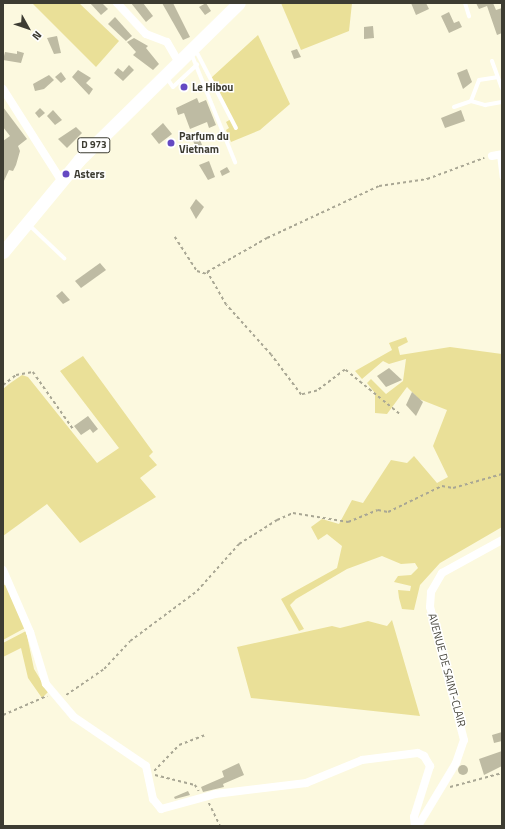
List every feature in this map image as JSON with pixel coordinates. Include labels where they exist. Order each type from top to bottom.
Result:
[{"type":"main road","name":"D 973","points":[[204,38],[235,3]]},
{"type":"main road","name":"D 973","points":[[3,252],[61,180],[239,3]]},
{"type":"street","points":[[117,3],[146,34],[167,42],[179,63]]},
{"type":"street","points":[[3,90],[61,180]]},
{"type":"street","name":"AVENUE DE SAINT-CLAIR","points":[[418,826],[456,763],[464,740],[430,608],[431,592],[442,573],[502,540]]},
{"type":"street","points":[[3,570],[30,632],[41,675],[74,717],[137,759],[151,774],[153,799],[161,809],[203,796],[282,788],[306,782],[362,760],[418,753],[424,756],[430,766],[414,817],[415,826]]},
{"type":"lane","points":[[465,3],[469,16]]},
{"type":"lane","points":[[193,49],[197,65],[235,162]]},
{"type":"lane","points":[[193,49],[236,128]]},
{"type":"lane","points":[[492,61],[502,88]]},
{"type":"lane","points":[[165,76],[173,87],[197,65]]},
{"type":"lane","points":[[471,101],[479,80],[497,77]]},
{"type":"lane","points":[[454,107],[471,101],[485,105],[502,102]]},
{"type":"lane","points":[[498,155],[502,178]]},
{"type":"lane","points":[[26,222],[64,258]]},
{"type":"path","points":[[207,274],[212,266],[372,189],[392,182],[427,179],[498,155]]},
{"type":"path","points":[[175,237],[197,270],[207,274],[226,305],[301,395],[317,391],[336,373],[345,370],[398,414]]},
{"type":"path","points":[[3,385],[20,373],[33,372],[73,429]]},
{"type":"path","points":[[3,715],[56,696],[104,669],[130,641],[201,588],[239,544],[277,520],[293,513],[348,522],[378,510],[388,512],[442,486],[453,488],[502,474]]},
{"type":"path","points":[[205,735],[169,753],[151,774],[195,785],[212,806],[220,826]]},
{"type":"path","points":[[435,798],[454,786],[502,773]]},
{"type":"shaded area","points":[[32,3],[79,3],[119,41],[96,67]]},
{"type":"shaded area","points":[[281,3],[352,3],[349,31],[301,50]]},
{"type":"shaded area","points":[[258,35],[290,104],[260,130],[231,142],[226,130],[229,128],[226,122],[231,119],[211,78]]},
{"type":"shaded area","points":[[406,337],[408,342],[398,347],[400,355],[450,347],[502,354],[502,527],[440,563],[420,585],[414,610],[402,609],[398,590],[410,591],[411,586],[394,582],[398,576],[411,575],[418,568],[415,563],[401,564],[382,556],[347,569],[296,599],[290,605],[304,629],[299,631],[281,599],[337,568],[342,546],[327,534],[318,540],[311,527],[322,519],[339,524],[352,500],[363,503],[391,460],[407,463],[414,456],[437,483],[448,477],[433,446],[447,410],[419,399],[407,387],[387,414],[375,413],[375,393],[367,383],[371,379],[386,394],[403,381],[406,359],[389,364],[383,361],[362,379],[355,371],[392,350],[389,343]]},
{"type":"shaded area","points":[[83,356],[153,452],[149,456],[157,465],[140,478],[156,497],[80,543],[47,504],[3,536],[3,389],[9,384],[22,375],[28,377],[97,463],[119,448],[60,371]]},
{"type":"shaded area","points":[[6,584],[25,628],[3,640],[3,586]]},
{"type":"shaded area","points":[[392,620],[420,716],[251,698],[237,647],[332,626],[340,628],[368,621],[387,626]]},
{"type":"shaded area","points":[[26,631],[34,669],[48,692],[42,698],[28,678],[21,648],[3,657],[3,643]]},
{"type":"building","points":[[90,3],[102,3],[108,9],[101,15]]},
{"type":"building","points":[[131,3],[143,3],[153,16],[146,22]]},
{"type":"building","points":[[162,3],[173,3],[190,37],[183,40]]},
{"type":"building","points":[[206,3],[211,11],[205,15],[199,7]]},
{"type":"building","points":[[411,3],[426,3],[429,9],[416,15]]},
{"type":"building","points":[[476,3],[493,3],[496,10],[502,8],[502,33],[497,35],[487,6],[479,9]]},
{"type":"building","points":[[449,12],[454,23],[459,21],[462,27],[449,33],[441,16]]},
{"type":"building","points":[[115,17],[132,36],[126,41],[108,24]]},
{"type":"building","points":[[373,26],[374,38],[364,39],[364,27]]},
{"type":"building","points":[[57,36],[61,53],[54,54],[47,38]]},
{"type":"building","points":[[134,38],[148,46],[146,48],[159,64],[153,70],[133,55],[136,52],[127,42]]},
{"type":"building","points":[[297,49],[301,57],[294,59],[291,51]]},
{"type":"building","points":[[17,51],[24,53],[21,63],[3,60],[5,52],[17,54]]},
{"type":"building","points":[[129,65],[134,70],[123,81],[114,73],[118,68],[123,72]]},
{"type":"building","points":[[467,69],[472,82],[463,89],[457,73]]},
{"type":"building","points":[[78,70],[91,78],[86,83],[93,89],[89,95],[72,77]]},
{"type":"building","points":[[61,72],[66,79],[61,83],[55,77]]},
{"type":"building","points":[[49,75],[54,80],[44,89],[35,91],[33,84]]},
{"type":"building","points":[[197,98],[199,103],[206,100],[216,125],[209,128],[207,122],[190,129],[184,113],[178,115],[176,108]]},
{"type":"building","points":[[3,107],[27,139],[18,146],[20,151],[16,165],[13,171],[9,170],[3,183],[3,141],[10,136],[3,127]]},
{"type":"building","points":[[40,108],[45,113],[39,118],[35,113]]},
{"type":"building","points":[[53,110],[62,120],[55,125],[47,116]]},
{"type":"building","points":[[461,110],[465,121],[445,128],[441,118]]},
{"type":"building","points":[[163,123],[172,134],[159,144],[151,134]]},
{"type":"building","points":[[76,127],[82,133],[67,148],[58,139]]},
{"type":"building","points":[[199,137],[202,145],[196,147],[192,139]]},
{"type":"building","points":[[209,161],[215,177],[208,180],[199,165]]},
{"type":"building","points":[[227,167],[230,172],[222,176],[220,171]]},
{"type":"building","points":[[196,199],[204,207],[196,219],[190,208]]},
{"type":"building","points":[[100,263],[106,270],[81,288],[75,281]]},
{"type":"building","points":[[62,291],[70,300],[63,304],[56,296]]},
{"type":"building","points":[[389,368],[402,380],[386,387],[377,376]]},
{"type":"building","points":[[412,392],[423,402],[416,416],[406,405]]},
{"type":"building","points":[[88,416],[98,429],[93,433],[90,429],[81,435],[74,426]]},
{"type":"building","points":[[502,732],[502,741],[494,743],[492,735]]},
{"type":"building","points":[[502,751],[502,766],[484,775],[479,759]]},
{"type":"building","points":[[239,763],[244,775],[223,784],[224,787],[203,792],[201,787],[224,777],[222,771]]},
{"type":"building","points":[[463,765],[468,770],[463,775],[458,770]]},
{"type":"building","points":[[188,791],[190,795],[175,799],[174,797]]},
{"type":"place","name":"Le Hibou","points":[[184,87]]},
{"type":"place","name":"Parfum du Vietnam","points":[[171,143]]},
{"type":"place","name":"Asters","points":[[66,174]]}]
